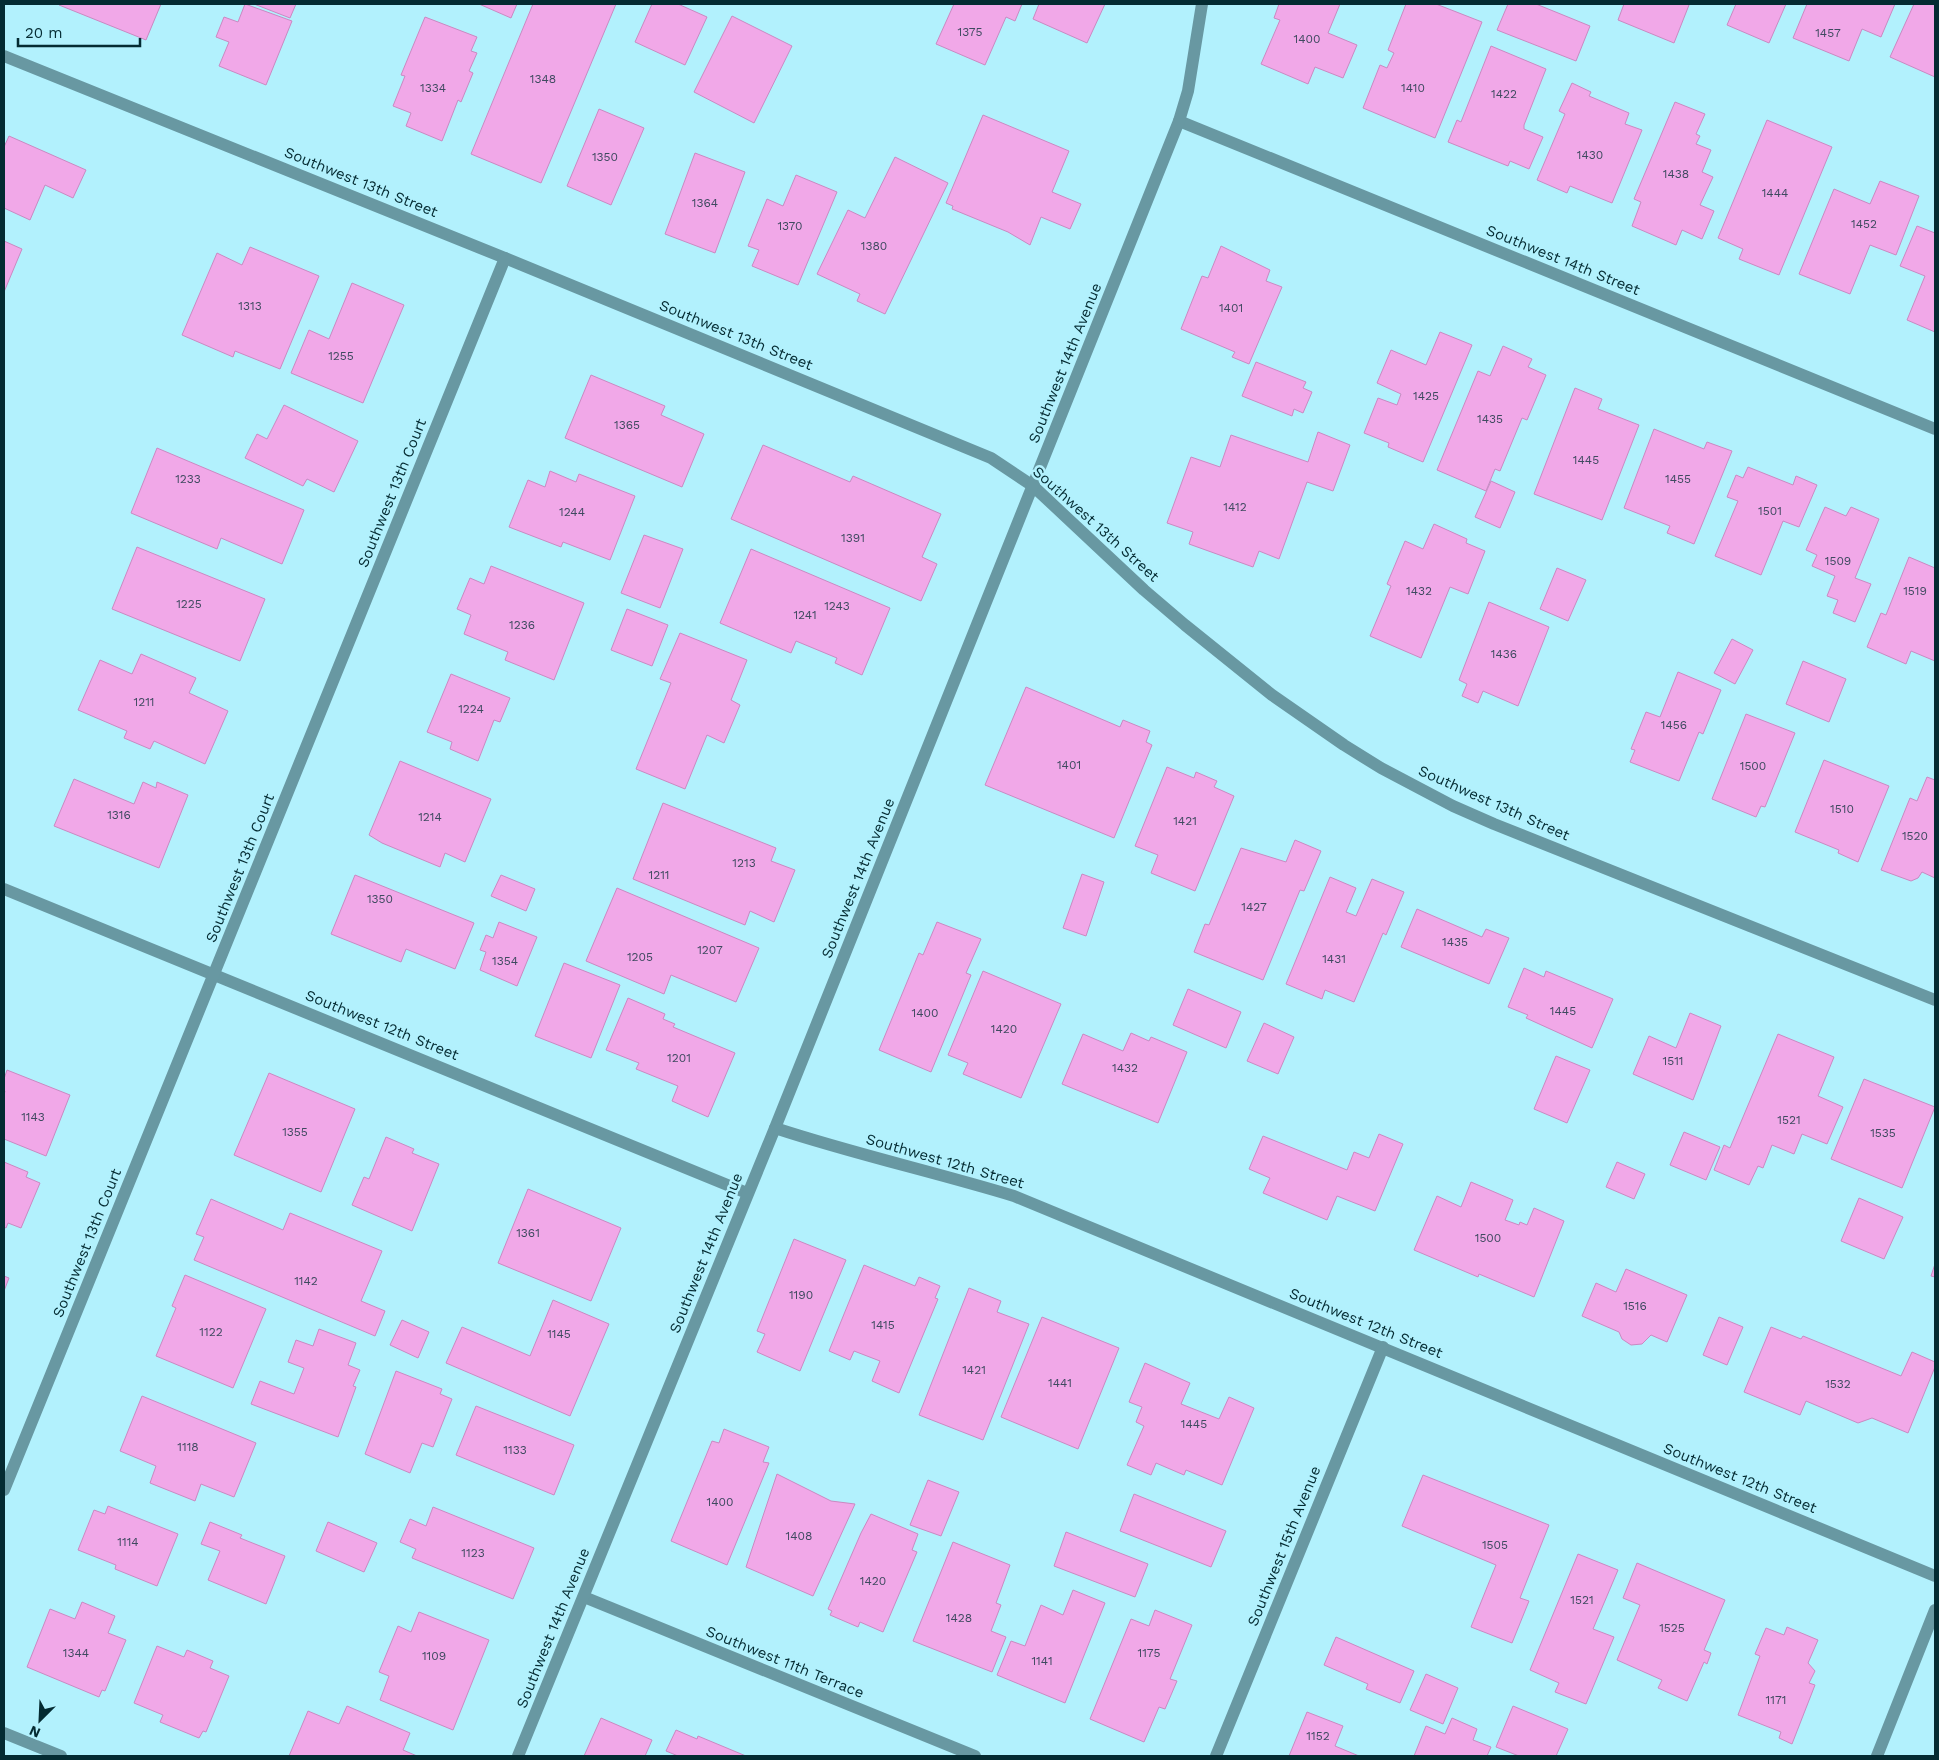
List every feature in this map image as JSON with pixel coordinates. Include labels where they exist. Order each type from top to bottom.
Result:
[{"type":"street","name":"Southwest 14th Avenue","points":[[518,1756],[775,1128],[1179,122],[1188,91],[1202,4]]},
{"type":"street","name":"Southwest 13th Street","points":[[4,56],[505,258],[991,458],[1033,486],[1144,590],[1233,664],[1310,722],[1381,768],[1453,806],[1494,824],[1935,1000]]},
{"type":"street","name":"Southwest 14th Street","points":[[1179,122],[1935,430]]},
{"type":"street","name":"Southwest 13th Court","points":[[4,1490],[505,258]]},
{"type":"street","name":"Southwest 12th Street","points":[[4,889],[747,1193]]},
{"type":"street","name":"Southwest 12th Street","points":[[775,1128],[823,1144],[1014,1196],[1935,1576]]},
{"type":"street","name":"Southwest 15th Avenue","points":[[1216,1756],[1383,1347]]},
{"type":"street","name":"Southwest 11th Terrace","points":[[584,1597],[975,1756]]},
{"type":"street","points":[[1877,1756],[1935,1610]]},
{"type":"street","points":[[4,1732],[61,1756]]},
{"type":"building","points":[[59,4],[161,4],[146,40]]},
{"type":"building","points":[[245,4],[292,21],[266,85],[219,66],[229,42],[216,37],[224,17],[238,22]]},
{"type":"building","points":[[254,4],[296,4],[290,18]]},
{"type":"building","points":[[479,4],[517,4],[511,18]]},
{"type":"building","points":[[533,4],[616,4],[541,183],[471,154]]},
{"type":"building","points":[[652,4],[678,4],[707,17],[685,65],[635,42]]},
{"type":"building","points":[[954,4],[1022,4],[1015,21],[1006,17],[985,65],[936,44]]},
{"type":"building","points":[[1039,4],[1105,4],[1087,43],[1033,19]]},
{"type":"building","points":[[1279,4],[1340,4],[1328,33],[1357,45],[1343,78],[1315,67],[1308,84],[1261,64],[1280,20],[1274,18]]},
{"type":"building","points":[[1406,4],[1436,4],[1482,22],[1435,138],[1363,108],[1380,65],[1387,68],[1394,53],[1388,50]]},
{"type":"building","points":[[1508,4],[1536,4],[1590,26],[1576,61],[1497,30]]},
{"type":"building","points":[[1624,4],[1689,5],[1674,43],[1618,20]]},
{"type":"building","points":[[1736,4],[1786,4],[1769,43],[1727,25]]},
{"type":"building","points":[[1807,4],[1895,4],[1881,37],[1862,29],[1849,61],[1793,38]]},
{"type":"building","points":[[1914,4],[1935,4],[1935,77],[1890,57]]},
{"type":"building","points":[[732,16],[792,46],[754,123],[694,92]]},
{"type":"building","points":[[425,17],[477,37],[471,51],[477,53],[469,71],[473,73],[461,102],[458,100],[442,141],[406,126],[411,113],[393,106],[405,76],[401,75]]},
{"type":"building","points":[[1491,46],[1546,69],[1524,125],[1524,129],[1543,137],[1529,169],[1510,161],[1508,166],[1448,142],[1457,120],[1461,122]]},
{"type":"building","points":[[1572,83],[1591,92],[1589,96],[1629,113],[1625,124],[1642,130],[1612,203],[1570,186],[1567,193],[1537,180],[1565,114],[1559,111]]},
{"type":"building","points":[[1675,102],[1705,114],[1696,134],[1700,136],[1696,144],[1711,150],[1702,172],[1713,177],[1700,205],[1714,211],[1702,239],[1682,230],[1676,245],[1632,226],[1641,202],[1634,199]]},
{"type":"building","points":[[599,109],[644,128],[611,205],[567,186]]},
{"type":"building","points":[[983,115],[1069,151],[1052,192],[1081,204],[1070,229],[1041,217],[1030,245],[1008,232],[952,209],[953,206],[946,203]]},
{"type":"building","points":[[1767,120],[1832,147],[1779,275],[1739,259],[1743,249],[1718,238]]},
{"type":"building","points":[[9,136],[86,170],[73,198],[45,185],[30,220],[4,208],[4,147]]},
{"type":"building","points":[[695,153],[745,172],[715,253],[665,234]]},
{"type":"building","points":[[895,157],[948,183],[885,314],[857,301],[860,294],[817,274],[848,210],[865,218]]},
{"type":"building","points":[[796,175],[837,192],[798,285],[752,266],[759,250],[748,246],[767,199],[783,206]]},
{"type":"building","points":[[1880,181],[1919,196],[1896,255],[1870,245],[1850,294],[1799,274],[1834,189],[1870,204]]},
{"type":"building","points":[[1917,226],[1935,233],[1935,332],[1907,320],[1925,276],[1900,266]]},
{"type":"building","points":[[4,241],[22,249],[4,292]]},
{"type":"building","points":[[1221,246],[1270,270],[1266,281],[1282,287],[1249,364],[1232,357],[1235,352],[1181,329],[1202,276],[1208,278]]},
{"type":"building","points":[[250,247],[319,276],[280,369],[235,351],[233,357],[182,335],[217,253],[242,265]]},
{"type":"building","points":[[352,283],[404,305],[363,403],[291,373],[309,330],[329,339]]},
{"type":"building","points":[[1440,332],[1472,345],[1423,462],[1388,447],[1389,443],[1364,433],[1378,398],[1397,405],[1401,394],[1377,383],[1391,350],[1426,365]]},
{"type":"building","points":[[1503,346],[1532,359],[1528,367],[1546,375],[1527,420],[1522,418],[1500,471],[1495,469],[1486,491],[1437,470],[1478,371],[1490,376]]},
{"type":"building","points":[[1256,362],[1306,382],[1303,388],[1312,392],[1303,413],[1294,409],[1292,416],[1242,396]]},
{"type":"building","points":[[591,375],[665,406],[661,415],[704,434],[682,487],[565,438]]},
{"type":"building","points":[[1575,388],[1602,399],[1598,409],[1639,425],[1602,520],[1534,494]]},
{"type":"building","points":[[284,405],[358,441],[334,492],[307,479],[303,486],[245,458],[257,434],[267,439]]},
{"type":"building","points":[[1654,429],[1704,449],[1707,442],[1732,451],[1694,544],[1667,533],[1670,526],[1624,508]]},
{"type":"building","points":[[1318,432],[1350,445],[1333,491],[1307,482],[1279,559],[1259,551],[1253,567],[1189,544],[1193,532],[1167,523],[1191,457],[1220,467],[1231,435],[1308,462]]},
{"type":"building","points":[[763,445],[850,482],[853,476],[941,514],[922,557],[937,564],[921,601],[731,519]]},
{"type":"building","points":[[157,448],[304,510],[282,564],[221,538],[217,549],[131,513]]},
{"type":"building","points":[[1748,467],[1793,485],[1796,476],[1817,485],[1799,527],[1783,521],[1761,575],[1715,556],[1738,501],[1727,497],[1736,475],[1743,478]]},
{"type":"building","points":[[550,471],[576,482],[579,474],[635,496],[610,560],[563,542],[561,547],[509,527],[528,480],[545,487]]},
{"type":"building","points":[[1491,481],[1515,492],[1500,528],[1475,517]]},
{"type":"building","points":[[1825,507],[1846,516],[1851,507],[1879,519],[1855,578],[1871,584],[1855,622],[1833,613],[1838,600],[1827,596],[1835,576],[1812,566],[1817,555],[1806,550]]},
{"type":"building","points":[[1434,524],[1467,539],[1466,543],[1485,551],[1468,594],[1450,587],[1421,658],[1370,636],[1391,586],[1387,584],[1405,541],[1423,549]]},
{"type":"building","points":[[644,535],[683,549],[660,608],[621,593]]},
{"type":"building","points":[[137,547],[265,599],[240,661],[112,609]]},
{"type":"building","points":[[751,549],[890,608],[862,675],[835,663],[837,658],[796,641],[791,653],[720,623]]},
{"type":"building","points":[[1909,557],[1935,568],[1935,661],[1911,651],[1906,664],[1867,647],[1881,613],[1886,615]]},
{"type":"building","points":[[491,566],[584,603],[554,680],[505,660],[508,652],[464,634],[471,615],[457,609],[470,578],[484,584]]},
{"type":"building","points":[[1557,568],[1586,580],[1568,621],[1540,609]]},
{"type":"building","points":[[1489,602],[1549,627],[1518,706],[1483,691],[1478,703],[1462,696],[1467,684],[1459,680]]},
{"type":"building","points":[[627,609],[668,625],[652,666],[611,650]]},
{"type":"building","points":[[680,633],[747,660],[731,700],[740,705],[724,743],[707,735],[685,789],[636,769],[671,683],[660,679]]},
{"type":"building","points":[[1732,639],[1753,650],[1735,684],[1714,673]]},
{"type":"building","points":[[141,654],[196,678],[189,693],[228,711],[205,764],[154,741],[150,749],[124,738],[127,731],[78,710],[100,660],[132,674]]},
{"type":"building","points":[[1803,661],[1846,679],[1829,722],[1786,704]]},
{"type":"building","points":[[1678,672],[1721,690],[1703,734],[1699,732],[1679,781],[1630,762],[1635,750],[1631,749],[1646,712],[1660,717]]},
{"type":"building","points":[[451,674],[510,698],[500,722],[494,720],[478,761],[450,749],[452,742],[427,732]]},
{"type":"building","points":[[1026,687],[1120,727],[1123,720],[1150,731],[1146,742],[1152,745],[1114,838],[985,785]]},
{"type":"building","points":[[1746,714],[1795,733],[1765,807],[1761,806],[1756,817],[1712,799]]},
{"type":"building","points":[[1824,760],[1889,786],[1858,862],[1838,853],[1839,850],[1795,832]]},
{"type":"building","points":[[400,761],[491,799],[465,862],[445,853],[440,867],[382,843],[369,835]]},
{"type":"building","points":[[1167,767],[1194,778],[1196,772],[1217,781],[1214,787],[1234,796],[1195,891],[1151,873],[1158,855],[1135,846]]},
{"type":"building","points":[[1927,777],[1935,780],[1935,878],[1922,872],[1918,878],[1911,881],[1881,870],[1910,798],[1917,801]]},
{"type":"building","points":[[74,779],[134,804],[143,782],[156,788],[157,782],[188,795],[159,868],[54,826]]},
{"type":"building","points":[[663,803],[776,848],[771,861],[795,870],[774,922],[750,911],[745,925],[633,879]]},
{"type":"building","points":[[1295,840],[1321,851],[1304,891],[1300,890],[1263,980],[1194,952],[1205,924],[1209,925],[1241,848],[1286,862]]},
{"type":"building","points":[[1082,874],[1104,882],[1086,936],[1063,928]]},
{"type":"building","points":[[355,875],[474,923],[455,969],[406,949],[401,962],[331,934]]},
{"type":"building","points":[[501,875],[535,889],[526,911],[491,896]]},
{"type":"building","points":[[1330,877],[1356,888],[1346,912],[1356,916],[1372,879],[1404,892],[1386,935],[1383,933],[1354,1002],[1325,990],[1322,999],[1286,984]]},
{"type":"building","points":[[617,888],[759,948],[736,1002],[671,975],[664,994],[586,961]]},
{"type":"building","points":[[1417,909],[1482,937],[1486,929],[1509,938],[1489,984],[1401,947]]},
{"type":"building","points":[[499,922],[537,937],[517,986],[480,970],[486,952],[480,950],[486,935],[493,938]]},
{"type":"building","points":[[937,922],[981,939],[966,973],[971,975],[931,1072],[879,1050],[919,953],[923,955]]},
{"type":"building","points":[[564,963],[620,985],[591,1058],[535,1036]]},
{"type":"building","points":[[1524,968],[1544,977],[1546,971],[1613,999],[1592,1048],[1526,1018],[1528,1015],[1508,1007]]},
{"type":"building","points":[[983,971],[1061,1004],[1021,1098],[963,1074],[968,1063],[948,1055]]},
{"type":"building","points":[[1188,989],[1241,1012],[1226,1048],[1173,1025]]},
{"type":"building","points":[[628,998],[665,1014],[663,1019],[675,1024],[673,1027],[735,1053],[708,1117],[672,1101],[678,1086],[636,1069],[639,1063],[606,1050]]},
{"type":"building","points":[[1690,1013],[1721,1026],[1693,1100],[1633,1074],[1649,1036],[1676,1048]]},
{"type":"building","points":[[1264,1023],[1294,1037],[1278,1074],[1247,1061]]},
{"type":"building","points":[[1131,1033],[1149,1041],[1151,1037],[1187,1052],[1158,1123],[1062,1084],[1083,1034],[1123,1051]]},
{"type":"building","points":[[1778,1034],[1834,1057],[1818,1096],[1843,1107],[1827,1144],[1802,1134],[1794,1154],[1772,1145],[1763,1168],[1758,1166],[1749,1185],[1714,1170],[1724,1145],[1730,1148]]},
{"type":"building","points":[[1556,1056],[1590,1070],[1567,1123],[1534,1109]]},
{"type":"building","points":[[7,1070],[70,1095],[46,1156],[4,1139],[4,1079]]},
{"type":"building","points":[[269,1073],[355,1109],[321,1192],[234,1155]]},
{"type":"building","points":[[1864,1079],[1935,1107],[1902,1188],[1831,1159]]},
{"type":"building","points":[[1684,1132],[1720,1147],[1706,1180],[1670,1165]]},
{"type":"building","points":[[1379,1134],[1403,1144],[1375,1211],[1337,1196],[1327,1220],[1263,1193],[1270,1178],[1249,1169],[1263,1136],[1347,1170],[1354,1152],[1369,1158]]},
{"type":"building","points":[[386,1137],[414,1149],[412,1153],[439,1164],[412,1231],[352,1205],[364,1177],[369,1179]]},
{"type":"building","points":[[4,1162],[28,1172],[26,1177],[40,1183],[21,1228],[8,1223],[6,1228],[4,1227]]},
{"type":"building","points":[[1617,1162],[1645,1174],[1634,1199],[1606,1187]]},
{"type":"building","points":[[1471,1182],[1513,1200],[1505,1220],[1519,1225],[1520,1222],[1527,1225],[1534,1208],[1564,1221],[1534,1297],[1479,1274],[1478,1277],[1414,1250],[1437,1196],[1461,1207]]},
{"type":"building","points":[[528,1189],[621,1228],[591,1301],[498,1263]]},
{"type":"building","points":[[1859,1198],[1903,1217],[1884,1259],[1841,1241]]},
{"type":"building","points":[[211,1199],[283,1230],[290,1213],[382,1251],[361,1301],[385,1311],[375,1336],[194,1260],[204,1237],[196,1234]]},
{"type":"building","points":[[794,1239],[846,1260],[800,1371],[757,1352],[765,1334],[757,1331]]},
{"type":"building","points":[[1935,1264],[1935,1277],[1931,1276]]},
{"type":"building","points":[[864,1265],[915,1286],[919,1277],[940,1286],[935,1298],[938,1299],[899,1393],[872,1381],[880,1361],[854,1351],[850,1360],[829,1351]]},
{"type":"building","points":[[1626,1269],[1687,1295],[1667,1342],[1651,1335],[1642,1344],[1631,1345],[1622,1339],[1619,1332],[1582,1316],[1596,1283],[1616,1292]]},
{"type":"building","points":[[185,1275],[266,1309],[233,1388],[156,1356],[176,1308],[172,1306]]},
{"type":"building","points":[[4,1276],[9,1278],[4,1291]]},
{"type":"building","points":[[969,1288],[1001,1301],[997,1312],[1029,1324],[983,1440],[919,1415]]},
{"type":"building","points":[[553,1300],[609,1324],[570,1416],[446,1363],[462,1327],[530,1356]]},
{"type":"building","points":[[1042,1317],[1119,1348],[1078,1449],[1001,1417]]},
{"type":"building","points":[[1719,1317],[1743,1327],[1727,1365],[1703,1355]]},
{"type":"building","points":[[402,1320],[429,1332],[418,1358],[390,1345]]},
{"type":"building","points":[[1771,1327],[1801,1339],[1803,1336],[1901,1376],[1912,1352],[1935,1362],[1935,1367],[1908,1433],[1872,1418],[1858,1423],[1806,1401],[1800,1415],[1744,1392]]},
{"type":"building","points":[[319,1329],[356,1343],[348,1365],[360,1370],[353,1386],[356,1387],[338,1437],[251,1404],[260,1381],[294,1394],[304,1368],[288,1362],[296,1340],[313,1346]]},
{"type":"building","points":[[1145,1363],[1190,1383],[1181,1404],[1219,1419],[1229,1397],[1254,1408],[1222,1485],[1186,1470],[1184,1475],[1156,1463],[1151,1475],[1127,1465],[1144,1426],[1136,1422],[1142,1407],[1129,1402]]},
{"type":"building","points":[[396,1371],[442,1389],[440,1394],[452,1399],[433,1447],[422,1443],[410,1473],[365,1454]]},
{"type":"building","points":[[142,1396],[256,1443],[234,1497],[201,1484],[195,1501],[150,1483],[156,1466],[120,1451]]},
{"type":"building","points":[[476,1406],[574,1445],[554,1495],[456,1455]]},
{"type":"building","points":[[724,1429],[769,1447],[763,1462],[769,1463],[727,1565],[671,1541],[712,1441],[719,1443]]},
{"type":"building","points":[[777,1474],[831,1501],[855,1504],[813,1596],[746,1567]]},
{"type":"building","points":[[1423,1475],[1549,1525],[1520,1598],[1529,1601],[1512,1643],[1471,1627],[1496,1565],[1402,1526]]},
{"type":"building","points":[[928,1480],[959,1492],[941,1536],[910,1525]]},
{"type":"building","points":[[1134,1494],[1226,1531],[1211,1567],[1120,1531]]},
{"type":"building","points":[[108,1506],[178,1534],[157,1586],[115,1569],[116,1565],[78,1550],[94,1510],[105,1514]]},
{"type":"building","points":[[433,1507],[534,1548],[513,1599],[412,1558],[416,1549],[400,1542],[410,1519],[426,1526]]},
{"type":"building","points":[[871,1514],[918,1534],[912,1550],[917,1552],[883,1632],[860,1622],[858,1627],[830,1615],[832,1611],[828,1609]]},
{"type":"building","points":[[210,1522],[242,1535],[240,1538],[285,1556],[266,1604],[208,1580],[220,1551],[201,1544]]},
{"type":"building","points":[[328,1522],[377,1543],[364,1572],[316,1551]]},
{"type":"building","points":[[1066,1532],[1148,1564],[1135,1597],[1054,1566]]},
{"type":"building","points":[[953,1542],[1010,1565],[996,1603],[1001,1605],[991,1631],[1006,1637],[992,1672],[913,1641]]},
{"type":"building","points":[[1578,1554],[1618,1570],[1593,1629],[1614,1637],[1586,1704],[1555,1692],[1559,1683],[1530,1670]]},
{"type":"building","points":[[1637,1563],[1725,1600],[1704,1650],[1711,1653],[1707,1664],[1704,1662],[1687,1701],[1658,1688],[1662,1680],[1617,1660],[1640,1605],[1623,1598]]},
{"type":"building","points":[[1073,1590],[1105,1603],[1065,1703],[997,1675],[1011,1641],[1025,1646],[1041,1605],[1063,1615]]},
{"type":"building","points":[[82,1602],[115,1616],[108,1633],[126,1640],[105,1691],[102,1690],[99,1697],[27,1667],[50,1609],[75,1619]]},
{"type":"building","points":[[1155,1610],[1192,1625],[1170,1679],[1177,1681],[1165,1709],[1159,1707],[1144,1742],[1090,1719],[1131,1619],[1149,1626]]},
{"type":"building","points":[[419,1612],[489,1640],[453,1730],[380,1700],[389,1676],[379,1672],[398,1626],[411,1632]]},
{"type":"building","points":[[1787,1627],[1818,1640],[1808,1663],[1815,1671],[1809,1683],[1815,1685],[1792,1744],[1779,1738],[1781,1732],[1738,1715],[1760,1656],[1755,1654],[1766,1628],[1784,1635]]},
{"type":"building","points":[[1336,1637],[1414,1671],[1400,1703],[1366,1689],[1368,1684],[1324,1665]]},
{"type":"building","points":[[157,1646],[184,1657],[187,1650],[213,1661],[210,1668],[229,1676],[206,1732],[203,1731],[199,1738],[160,1722],[163,1715],[134,1703]]},
{"type":"building","points":[[1426,1674],[1458,1688],[1443,1724],[1410,1710]]},
{"type":"building","points":[[347,1706],[410,1733],[403,1750],[417,1756],[289,1756],[308,1711],[339,1724]]},
{"type":"building","points":[[1513,1706],[1568,1729],[1556,1756],[1519,1756],[1496,1747]]},
{"type":"building","points":[[1307,1712],[1343,1726],[1335,1746],[1359,1756],[1289,1756]]},
{"type":"building","points":[[601,1718],[652,1740],[645,1756],[584,1756]]},
{"type":"building","points":[[1452,1718],[1477,1729],[1473,1740],[1491,1747],[1487,1756],[1414,1756],[1426,1726],[1445,1734]]},
{"type":"building","points":[[676,1730],[697,1739],[698,1736],[746,1756],[678,1756],[666,1751]]}]
